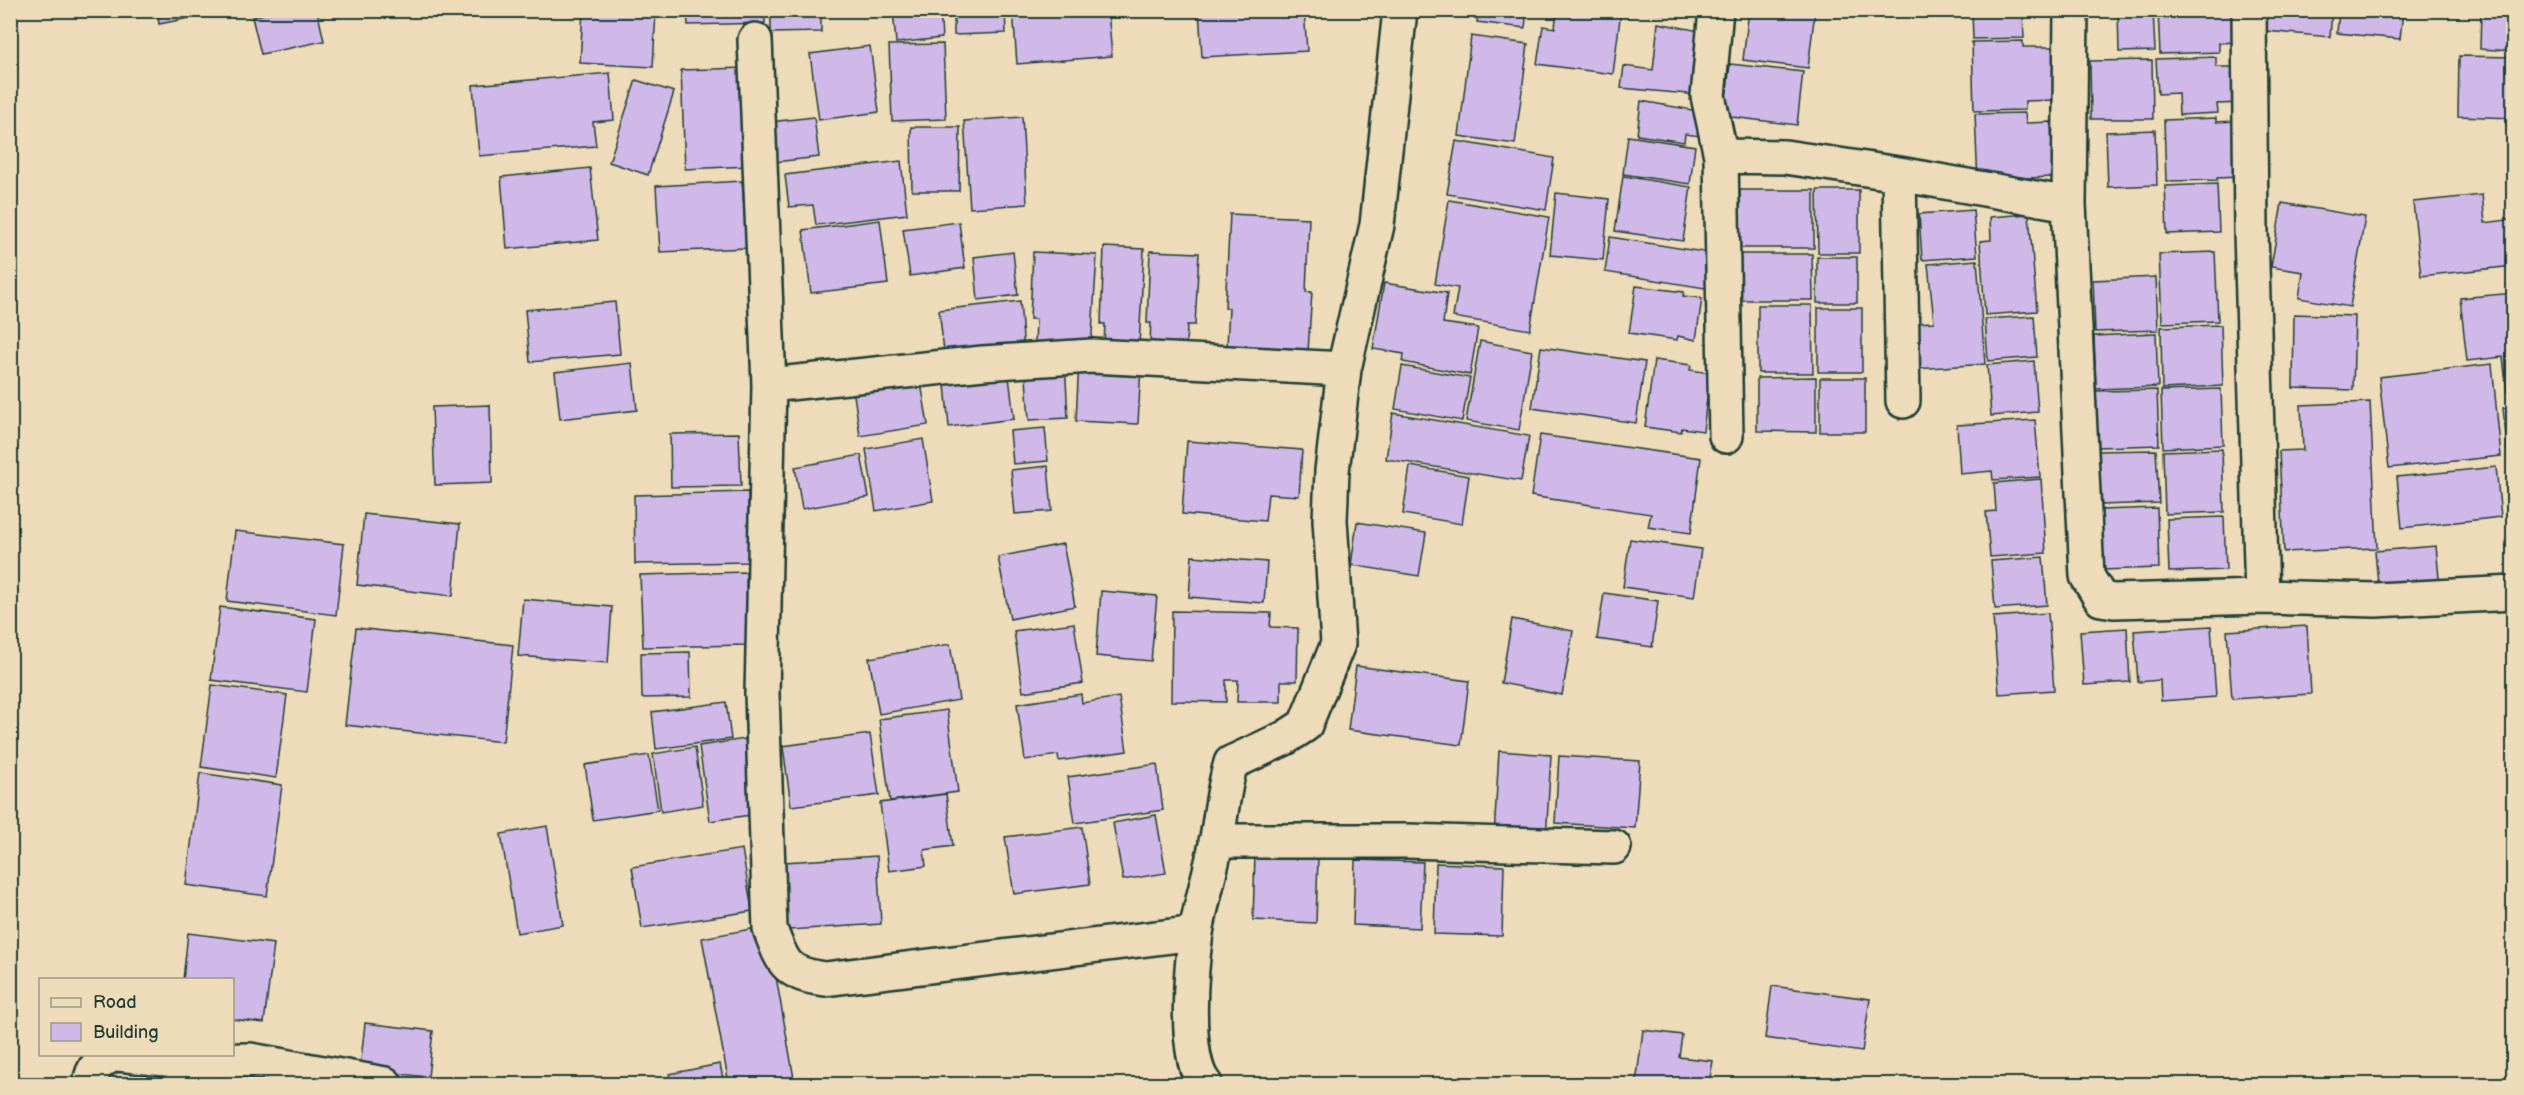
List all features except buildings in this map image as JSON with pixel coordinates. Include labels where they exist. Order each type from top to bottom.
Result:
[{"type":"street","points":[[1206,1084],[1198,1076],[1192,1052],[1196,933],[1216,842],[1222,790],[1231,764],[1285,738],[1305,725],[1338,644],[1330,520],[1332,471],[1344,369],[1377,225],[1400,10]]},
{"type":"street","points":[[1716,10],[1708,96],[1721,156],[1726,436]]},
{"type":"street","points":[[2072,10],[2069,204],[2087,576],[2094,590],[2101,599],[2114,601],[2262,597],[2376,600],[2514,593]]},
{"type":"street","points":[[2249,10],[2251,232],[2262,597]]},
{"type":"street","points":[[754,40],[770,385],[762,694],[770,929],[782,961],[802,976],[825,979],[1196,933]]},
{"type":"street","points":[[1721,156],[1785,157],[1899,174],[2069,204]]},
{"type":"street","points":[[1899,174],[1903,401]]},
{"type":"street","points":[[770,385],[983,363],[1092,356],[1344,369]]},
{"type":"street","points":[[1216,842],[1407,842],[1614,847]]},
{"type":"street","points":[[90,1084],[92,1073],[103,1058],[110,1056]]},
{"type":"street","points":[[124,1056],[183,1073],[249,1060],[385,1084]]}]
